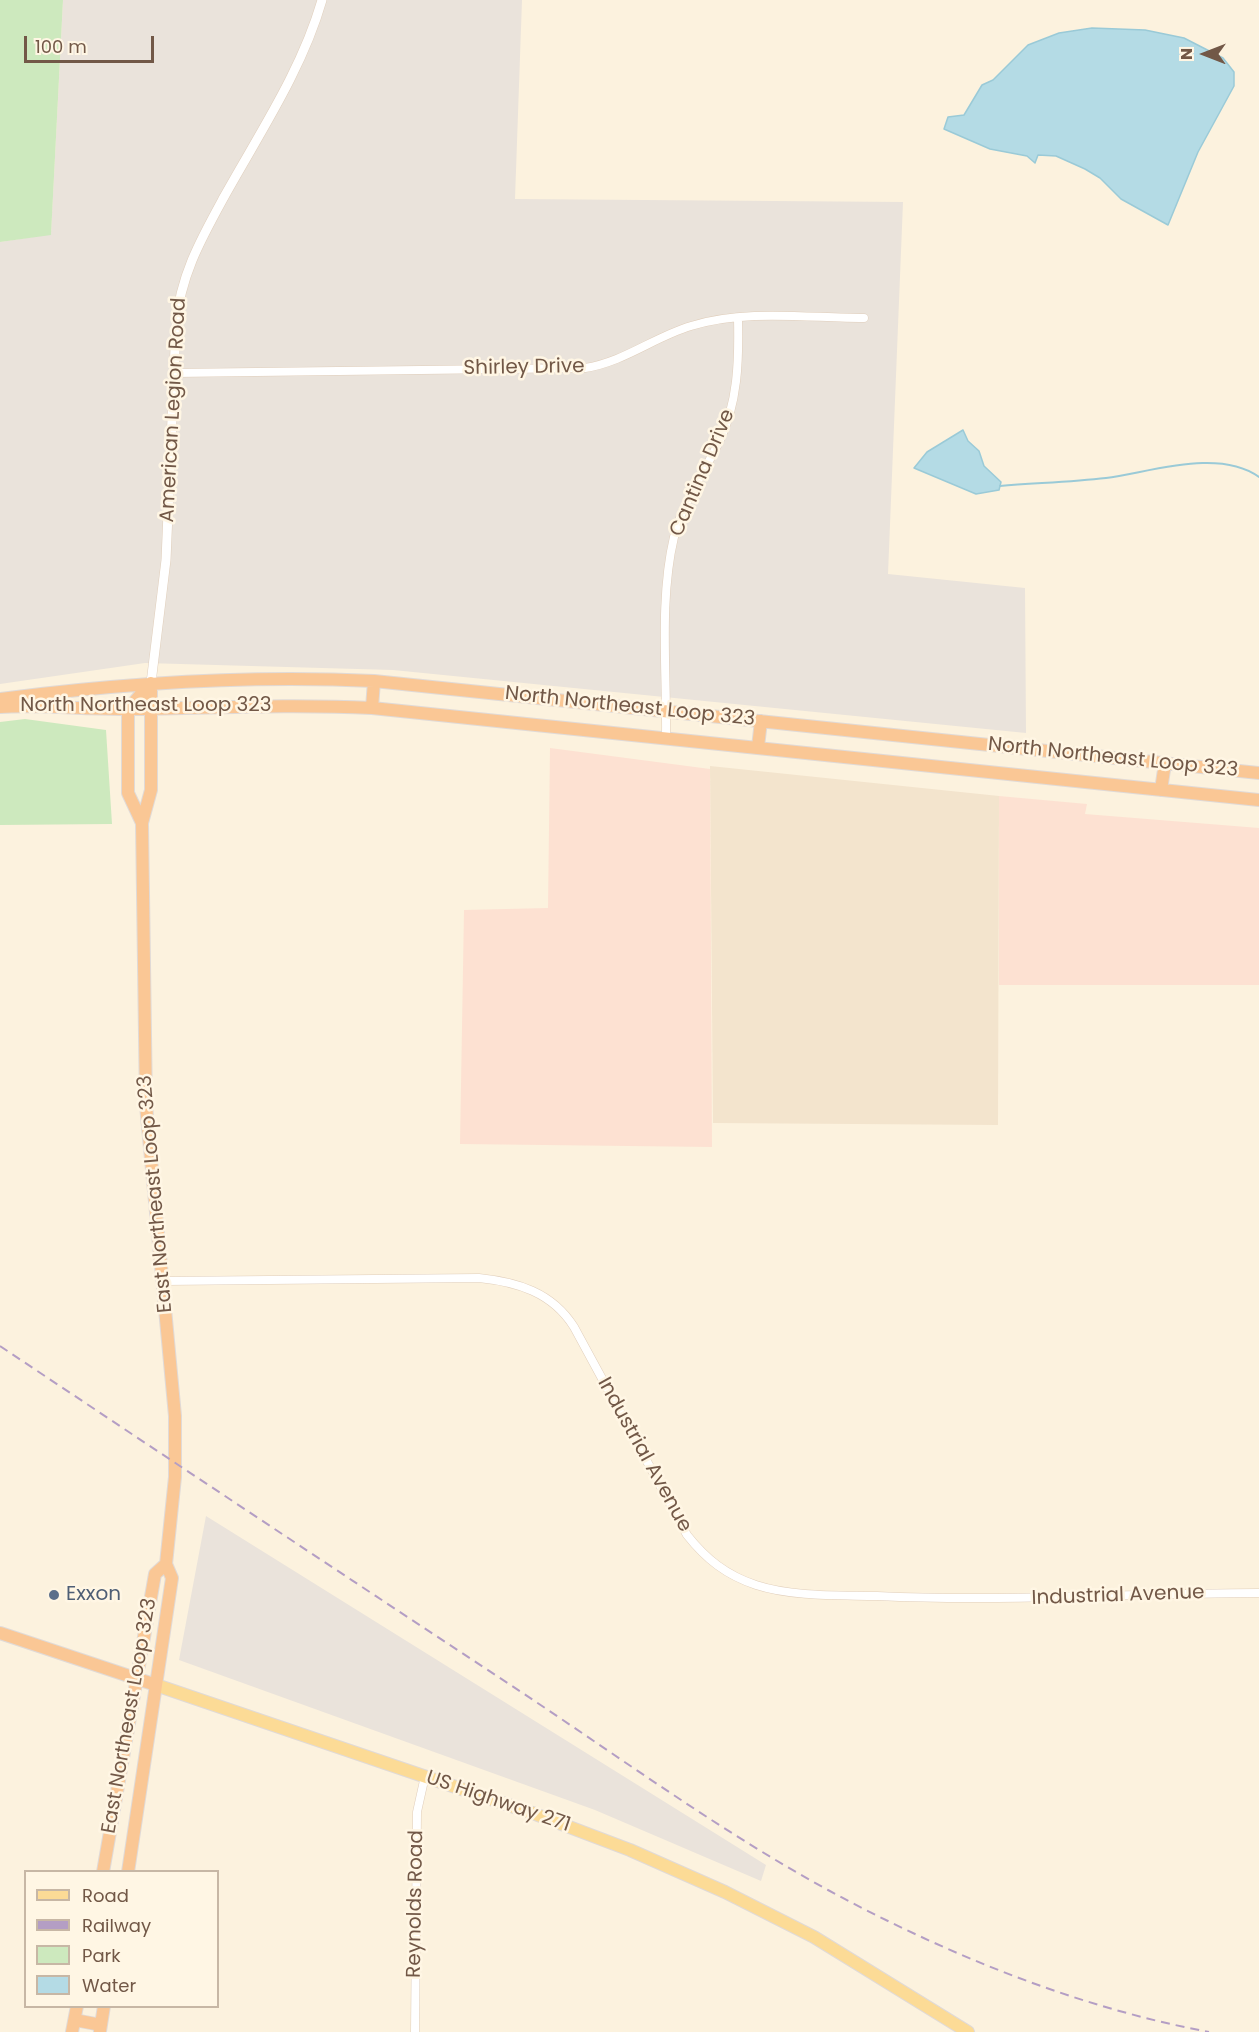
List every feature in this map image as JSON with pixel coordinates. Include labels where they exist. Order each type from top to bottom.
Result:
[{"type":"highway","name":"North Northeast Loop 323","points":[[0,699],[94,687],[151,683],[374,681],[1259,773]]},
{"type":"highway","points":[[372,708],[374,681]]},
{"type":"highway","name":"American Legion Road","points":[[151,683],[151,709]]},
{"type":"highway","points":[[128,709],[151,683]]},
{"type":"highway","name":"North Northeast Loop 323","points":[[0,707],[55,705],[151,709],[273,705],[372,708],[1259,800]]},
{"type":"highway","name":"East Northeast Loop 323","points":[[128,709],[128,793],[142,824]]},
{"type":"highway","name":"East Northeast Loop 323","points":[[128,1870],[172,1578],[166,1564],[173,1497],[176,1432],[144,1071],[142,824],[151,790],[151,709]]},
{"type":"highway","points":[[758,747],[761,720]]},
{"type":"highway","points":[[1161,790],[1165,763]]},
{"type":"highway","name":"East Northeast Loop 323","points":[[103,1870],[155,1574],[166,1564]]},
{"type":"highway","name":"US Highway 271","points":[[0,1633],[156,1685]]},
{"type":"highway","points":[[77,2008],[73,2026],[100,2029],[104,2008]]},
{"type":"main road","name":"US Highway 271","points":[[156,1685],[590,1834],[725,1892],[847,1956],[968,2032]]},
{"type":"street","name":"American Legion Road","points":[[151,683],[165,570],[177,311],[186,272],[290,77],[311,33],[322,0]]},
{"type":"street","name":"Shirley Drive","points":[[174,373],[585,368],[615,361],[690,326],[738,318],[864,318]]},
{"type":"street","name":"Cantina Drive","points":[[666,737],[667,611],[674,538],[681,515],[720,441],[732,407],[737,377],[738,318]]},
{"type":"street","name":"Industrial Avenue","points":[[164,1281],[479,1278],[513,1283],[542,1295],[560,1308],[574,1327],[687,1536],[713,1563],[732,1576],[757,1585],[785,1591],[906,1598],[1009,1599],[1259,1593]]},
{"type":"street","name":"Reynolds Road","points":[[415,2032],[417,1812],[425,1776]]},
{"type":"shaded area","points":[[63,0],[522,0],[515,199],[903,202],[888,574],[1025,588],[1026,733],[393,670],[145,663],[0,684],[0,242],[51,234]]},
{"type":"shaded area","points":[[550,748],[710,769],[712,1147],[460,1144],[464,910],[548,908]]},
{"type":"shaded area","points":[[710,766],[999,796],[998,1125],[713,1123]]},
{"type":"shaded area","points":[[999,796],[1087,804],[1085,814],[1259,828],[1259,985],[999,985]]},
{"type":"shaded area","points":[[206,1516],[766,1865],[761,1881],[595,1810],[179,1660]]},
{"type":"green space","points":[[0,0],[63,0],[51,235],[0,242]]},
{"type":"green space","points":[[25,719],[106,730],[112,824],[0,825],[0,722]]},
{"type":"water","points":[[1092,28],[1145,30],[1184,38],[1223,58],[1234,72],[1234,86],[1198,152],[1168,225],[1121,199],[1100,178],[1056,156],[1038,155],[1035,163],[1027,156],[990,149],[944,129],[948,117],[964,115],[982,85],[993,80],[1028,45],[1059,33]]},
{"type":"water","points":[[963,430],[968,441],[979,451],[984,466],[1001,482],[999,490],[976,494],[914,468],[927,452]]},
{"type":"waterway","points":[[1000,486],[1080,481],[1184,464],[1205,463],[1243,468],[1259,477]]},
{"type":"railway","points":[[0,1346],[667,1790],[787,1867],[919,1936],[1013,1976],[1110,2008],[1209,2032]]},
{"type":"place","name":"Exxon","points":[[54,1595]]}]
